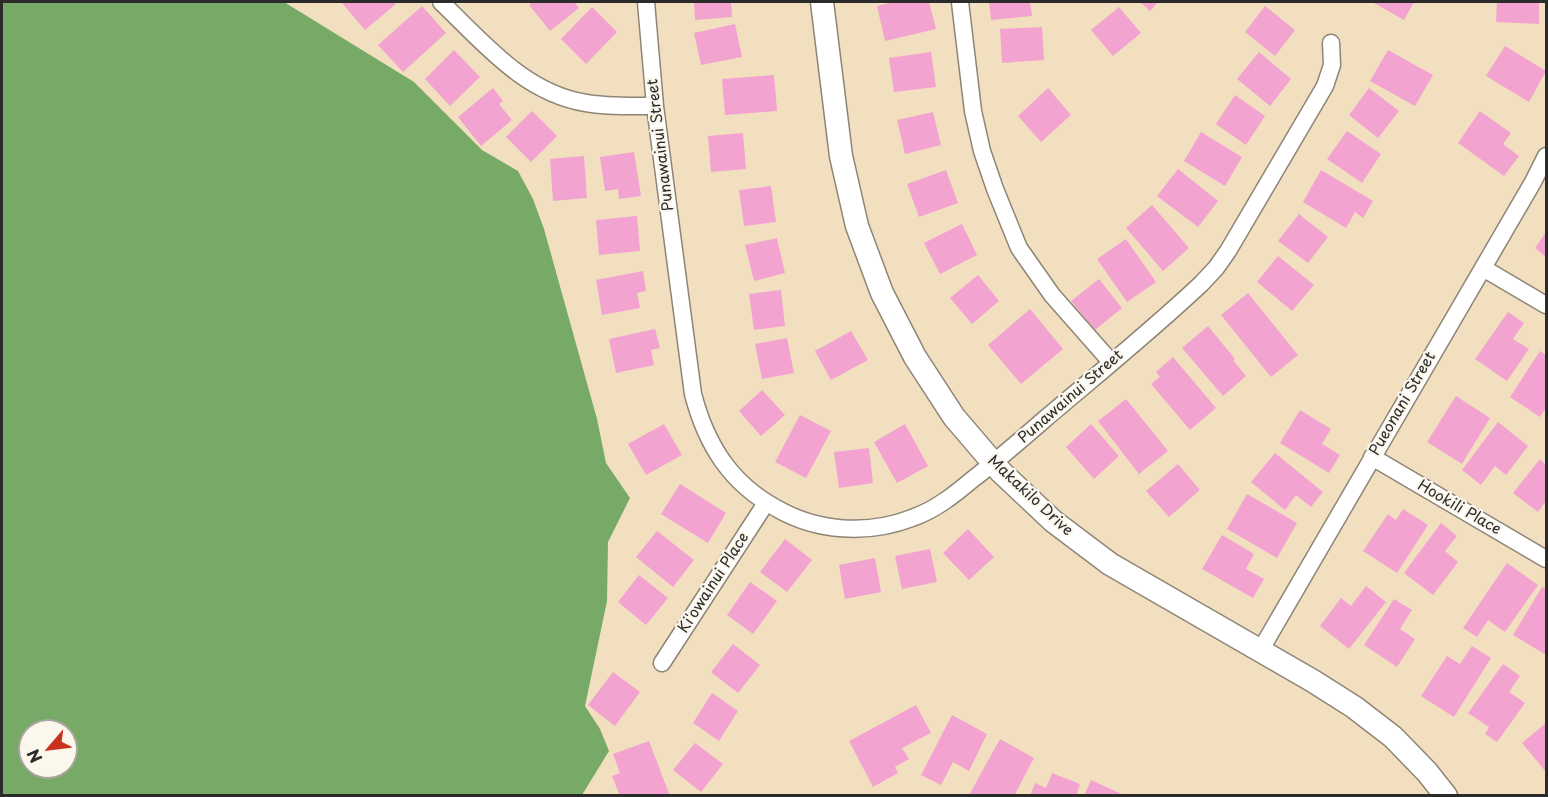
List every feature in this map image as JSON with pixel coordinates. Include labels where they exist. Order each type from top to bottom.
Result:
[{"type":"street","points":[[441,2],[513,71],[547,91],[583,103],[603,106],[655,106]]},
{"type":"street","name":"Punawainui Street","points":[[646,2],[655,106],[693,394],[698,413],[713,448],[724,464],[736,478],[766,503],[800,520],[837,528],[876,528],[930,511],[946,501],[993,464],[1201,284],[1228,251],[1325,86],[1332,65],[1332,43]]},
{"type":"street","name":"Makakilo Drive","points":[[822,2],[841,156],[857,226],[882,293],[915,357],[954,417],[1000,472],[1053,521],[1110,564],[1354,707],[1393,737],[1446,795]]},
{"type":"street","points":[[960,2],[973,111],[981,151],[994,189],[1019,248],[1052,295],[1111,363]]},
{"type":"street","name":"Pueonani Street","points":[[1260,651],[1546,156]]},
{"type":"street","points":[[1483,267],[1546,305]]},
{"type":"street","name":"Hookili Place","points":[[1372,457],[1546,559]]},
{"type":"street","name":"Ki'owainui Place","points":[[662,663],[766,503]]},
{"type":"green space","points":[[2,2],[284,2],[414,82],[482,150],[518,171],[533,199],[544,229],[597,419],[606,463],[630,498],[608,542],[607,601],[585,706],[600,729],[609,751],[582,795],[2,795]]},
{"type":"building","points":[[393,2],[396,4],[365,30],[342,3]]},
{"type":"building","points":[[532,2],[574,2],[579,8],[550,31],[529,5]]},
{"type":"building","points":[[694,2],[731,2],[732,17],[695,20]]},
{"type":"building","points":[[894,2],[929,2],[936,29],[885,41],[877,6]]},
{"type":"building","points":[[989,2],[1030,2],[1032,16],[991,20]]},
{"type":"building","points":[[1140,2],[1158,2],[1150,11]]},
{"type":"building","points":[[1375,2],[1414,2],[1404,20]]},
{"type":"building","points":[[1497,2],[1539,2],[1539,24],[1496,22]]},
{"type":"building","points":[[422,6],[446,33],[403,72],[378,45]]},
{"type":"building","points":[[1265,6],[1295,30],[1275,56],[1245,32]]},
{"type":"building","points":[[592,7],[617,32],[586,64],[561,39]]},
{"type":"building","points":[[1119,7],[1141,33],[1113,56],[1091,30]]},
{"type":"building","points":[[735,24],[742,57],[701,65],[694,33]]},
{"type":"building","points":[[1042,27],[1044,60],[1002,63],[1000,29]]},
{"type":"building","points":[[1505,46],[1546,71],[1529,102],[1486,76]]},
{"type":"building","points":[[454,50],[480,77],[450,106],[425,79]]},
{"type":"building","points":[[1388,50],[1433,75],[1415,106],[1370,81]]},
{"type":"building","points":[[931,52],[936,87],[894,92],[889,58]]},
{"type":"building","points":[[1259,52],[1291,79],[1270,106],[1237,79]]},
{"type":"building","points":[[774,75],[777,111],[725,115],[722,79]]},
{"type":"building","points":[[493,88],[503,101],[499,104],[512,120],[481,146],[458,117]]},
{"type":"building","points":[[1048,88],[1071,115],[1041,142],[1018,116]]},
{"type":"building","points":[[1369,88],[1399,111],[1378,138],[1349,115]]},
{"type":"building","points":[[1235,95],[1265,116],[1246,145],[1216,124]]},
{"type":"building","points":[[532,111],[557,136],[531,162],[506,137]]},
{"type":"building","points":[[1480,111],[1511,133],[1503,144],[1519,156],[1504,176],[1458,143]]},
{"type":"building","points":[[933,112],[941,145],[905,154],[897,120]]},
{"type":"building","points":[[1347,131],[1381,154],[1362,183],[1327,159]]},
{"type":"building","points":[[1201,132],[1242,157],[1225,186],[1184,161]]},
{"type":"building","points":[[743,133],[746,169],[711,172],[708,136]]},
{"type":"building","points":[[634,152],[641,196],[619,199],[618,189],[605,191],[600,157]]},
{"type":"building","points":[[584,156],[587,198],[553,201],[550,159]]},
{"type":"building","points":[[1178,169],[1218,201],[1198,227],[1157,196]]},
{"type":"building","points":[[946,170],[958,203],[919,217],[907,184]]},
{"type":"building","points":[[1321,170],[1373,201],[1363,218],[1355,212],[1346,228],[1303,202]]},
{"type":"building","points":[[771,186],[776,222],[744,226],[739,190]]},
{"type":"building","points":[[1152,205],[1189,248],[1163,271],[1126,228]]},
{"type":"building","points":[[1299,214],[1328,237],[1308,263],[1278,241]]},
{"type":"building","points":[[637,216],[640,251],[599,255],[596,220]]},
{"type":"building","points":[[962,224],[977,255],[940,274],[924,243]]},
{"type":"building","points":[[1546,232],[1546,257],[1535,248]]},
{"type":"building","points":[[777,238],[785,273],[754,281],[745,245]]},
{"type":"building","points":[[1126,239],[1156,282],[1127,302],[1097,259]]},
{"type":"building","points":[[1278,256],[1314,285],[1292,311],[1257,282]]},
{"type":"building","points":[[643,271],[646,291],[637,293],[640,308],[602,315],[596,280]]},
{"type":"building","points":[[978,275],[999,301],[972,324],[950,298]]},
{"type":"building","points":[[1099,279],[1122,308],[1095,330],[1071,301]]},
{"type":"building","points":[[781,290],[785,326],[754,330],[749,294]]},
{"type":"building","points":[[1248,293],[1298,355],[1271,377],[1221,315]]},
{"type":"building","points":[[1030,309],[1063,349],[1021,384],[988,345]]},
{"type":"building","points":[[1508,312],[1524,323],[1513,339],[1529,349],[1507,381],[1475,359]]},
{"type":"building","points":[[1208,326],[1246,376],[1223,396],[1182,348]]},
{"type":"building","points":[[655,329],[660,348],[651,350],[654,365],[616,373],[609,339]]},
{"type":"building","points":[[851,331],[868,360],[831,380],[815,351]]},
{"type":"building","points":[[787,338],[794,373],[762,379],[755,344]]},
{"type":"building","points":[[1540,351],[1546,355],[1546,408],[1540,417],[1510,397]]},
{"type":"building","points":[[1173,357],[1216,408],[1190,430],[1151,384],[1160,377],[1156,372]]},
{"type":"building","points":[[762,390],[785,415],[761,436],[739,411]]},
{"type":"building","points":[[1456,396],[1490,418],[1462,464],[1427,442]]},
{"type":"building","points":[[1126,399],[1168,451],[1139,474],[1098,421]]},
{"type":"building","points":[[1300,410],[1331,429],[1322,444],[1340,455],[1329,473],[1280,443]]},
{"type":"building","points":[[800,415],[831,431],[806,478],[775,462]]},
{"type":"building","points":[[1498,422],[1528,446],[1506,475],[1495,466],[1481,485],[1462,470]]},
{"type":"building","points":[[664,424],[682,455],[646,475],[628,444]]},
{"type":"building","points":[[905,424],[928,466],[897,483],[874,442]]},
{"type":"building","points":[[1091,424],[1119,456],[1094,479],[1066,447]]},
{"type":"building","points":[[869,448],[873,483],[839,488],[834,452]]},
{"type":"building","points":[[1275,453],[1323,492],[1311,507],[1296,495],[1285,510],[1251,482]]},
{"type":"building","points":[[1540,459],[1546,465],[1546,501],[1538,512],[1513,493]]},
{"type":"building","points":[[1178,464],[1200,490],[1169,517],[1146,491]]},
{"type":"building","points":[[680,484],[726,513],[708,543],[661,514]]},
{"type":"building","points":[[1247,494],[1297,523],[1277,558],[1227,529]]},
{"type":"building","points":[[1403,509],[1428,525],[1397,573],[1363,551],[1388,514],[1396,520]]},
{"type":"building","points":[[1441,523],[1457,536],[1445,551],[1458,562],[1433,595],[1404,573]]},
{"type":"building","points":[[968,529],[994,557],[969,580],[943,553]]},
{"type":"building","points":[[657,531],[694,560],[673,587],[636,557]]},
{"type":"building","points":[[1222,535],[1254,554],[1246,569],[1264,579],[1253,598],[1202,569]]},
{"type":"building","points":[[785,539],[812,560],[787,592],[760,572]]},
{"type":"building","points":[[930,549],[937,582],[902,589],[895,556]]},
{"type":"building","points":[[875,558],[881,592],[845,599],[839,565]]},
{"type":"building","points":[[1507,563],[1538,585],[1505,632],[1488,620],[1477,637],[1463,628]]},
{"type":"building","points":[[639,575],[668,598],[646,625],[618,602]]},
{"type":"building","points":[[750,582],[777,601],[753,634],[727,615]]},
{"type":"building","points":[[1366,586],[1386,602],[1349,649],[1320,626],[1341,598],[1351,606]]},
{"type":"building","points":[[1542,587],[1546,589],[1546,655],[1513,635]]},
{"type":"building","points":[[1394,599],[1412,610],[1400,629],[1415,639],[1397,667],[1364,645]]},
{"type":"building","points":[[733,644],[760,665],[738,693],[711,672]]},
{"type":"building","points":[[1472,646],[1491,658],[1454,717],[1421,696],[1447,656],[1460,664]]},
{"type":"building","points":[[1503,664],[1520,676],[1509,692],[1525,703],[1497,742],[1485,734],[1489,727],[1468,713]]},
{"type":"building","points":[[613,672],[640,692],[615,726],[588,705]]},
{"type":"building","points":[[712,693],[738,711],[719,741],[693,723]]},
{"type":"building","points":[[916,705],[931,733],[902,748],[909,759],[895,767],[898,773],[873,787],[849,741]]},
{"type":"building","points":[[952,715],[987,734],[969,771],[953,762],[941,785],[921,775]]},
{"type":"building","points":[[1546,723],[1546,772],[1522,743]]},
{"type":"building","points":[[1000,739],[1034,758],[1014,796],[969,795]]},
{"type":"building","points":[[649,741],[670,796],[620,796],[612,776],[620,773],[613,754]]},
{"type":"building","points":[[695,743],[723,764],[701,792],[673,770]]},
{"type":"building","points":[[1052,773],[1080,784],[1076,796],[1030,796],[1035,783],[1046,788]]},
{"type":"building","points":[[1091,780],[1126,796],[1084,796]]}]
